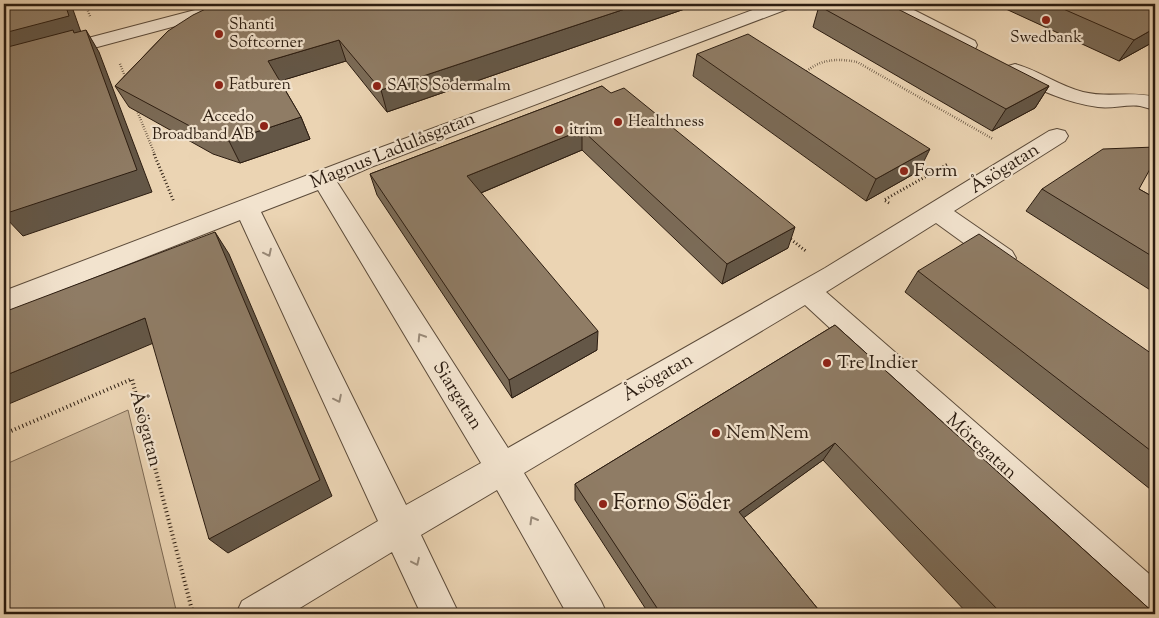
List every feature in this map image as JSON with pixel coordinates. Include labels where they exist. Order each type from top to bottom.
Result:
[{"type":"street","points":[[4,66],[237,4]]},
{"type":"street","name":"Magnus Ladulåsgatan","points":[[4,302],[323,180],[363,162],[784,4]]},
{"type":"street","points":[[889,4],[983,53]]},
{"type":"street","points":[[1000,62],[1052,89],[1070,96],[1110,102],[1151,97]]},
{"type":"street","name":"Åsögatan","points":[[256,614],[834,275],[1057,136]]},
{"type":"street","name":"Siargatan","points":[[323,180],[503,469],[588,614]]},
{"type":"street","points":[[247,209],[440,614]]},
{"type":"street","points":[[937,211],[1026,274]]},
{"type":"street","name":"Möregatan","points":[[807,291],[1155,604]]},
{"type":"path","points":[[804,76],[805,71],[826,60],[847,59],[857,62],[992,138]]},
{"type":"path","points":[[126,79],[129,87]]},
{"type":"path","points":[[134,104],[186,233]]},
{"type":"path","points":[[917,163],[932,173]]},
{"type":"path","points":[[781,231],[834,275]]},
{"type":"path","name":"Åsögatan","points":[[4,434],[132,379],[193,614]]},
{"type":"shaded area","points":[[128,410],[177,614],[4,614],[4,465]]},
{"type":"building","points":[[4,4],[65,4],[69,16],[4,33]]},
{"type":"building","name":"Fatburen","points":[[216,4],[640,4],[381,90],[339,40],[268,61],[301,117],[229,141],[201,132],[115,86],[168,31],[193,15]]},
{"type":"building","points":[[826,4],[888,4],[1049,86],[1006,109],[819,6]]},
{"type":"building","points":[[1052,4],[1155,4],[1155,28],[1134,40]]},
{"type":"building","points":[[73,30],[74,33],[86,30],[137,170],[4,214],[4,48]]},
{"type":"building","points":[[748,34],[930,149],[876,179],[697,54]]},
{"type":"building","points":[[602,86],[611,93],[624,88],[795,227],[727,264],[582,130],[467,176],[598,331],[509,380],[370,174]]},
{"type":"building","points":[[1155,147],[1155,160],[1139,189],[1155,198],[1155,258],[1042,189],[1103,149]]},
{"type":"building","points":[[215,232],[320,480],[209,539],[145,318],[4,376],[4,312]]},
{"type":"building","points":[[979,234],[1155,356],[1155,454],[918,271]]},
{"type":"building","points":[[835,325],[1155,614],[1002,614],[835,443],[739,512],[822,614],[661,614],[575,484]]},
{"type":"place","name":"Swedbank","points":[[1046,20]]},
{"type":"place","name":"Shanti Softcorner","points":[[219,34]]},
{"type":"place","name":"Fatburen","points":[[219,85]]},
{"type":"place","name":"SATS Södermalm","points":[[377,86]]},
{"type":"place","name":"Healthness","points":[[618,122]]},
{"type":"place","name":"Accedo Broadband AB","points":[[264,126]]},
{"type":"place","name":"itrim","points":[[559,130]]},
{"type":"place","name":"Form","points":[[904,171]]},
{"type":"place","name":"Tre Indier","points":[[827,363]]},
{"type":"place","name":"Nem Nem","points":[[716,433]]},
{"type":"place","name":"Forno Söder","points":[[603,504]]}]
